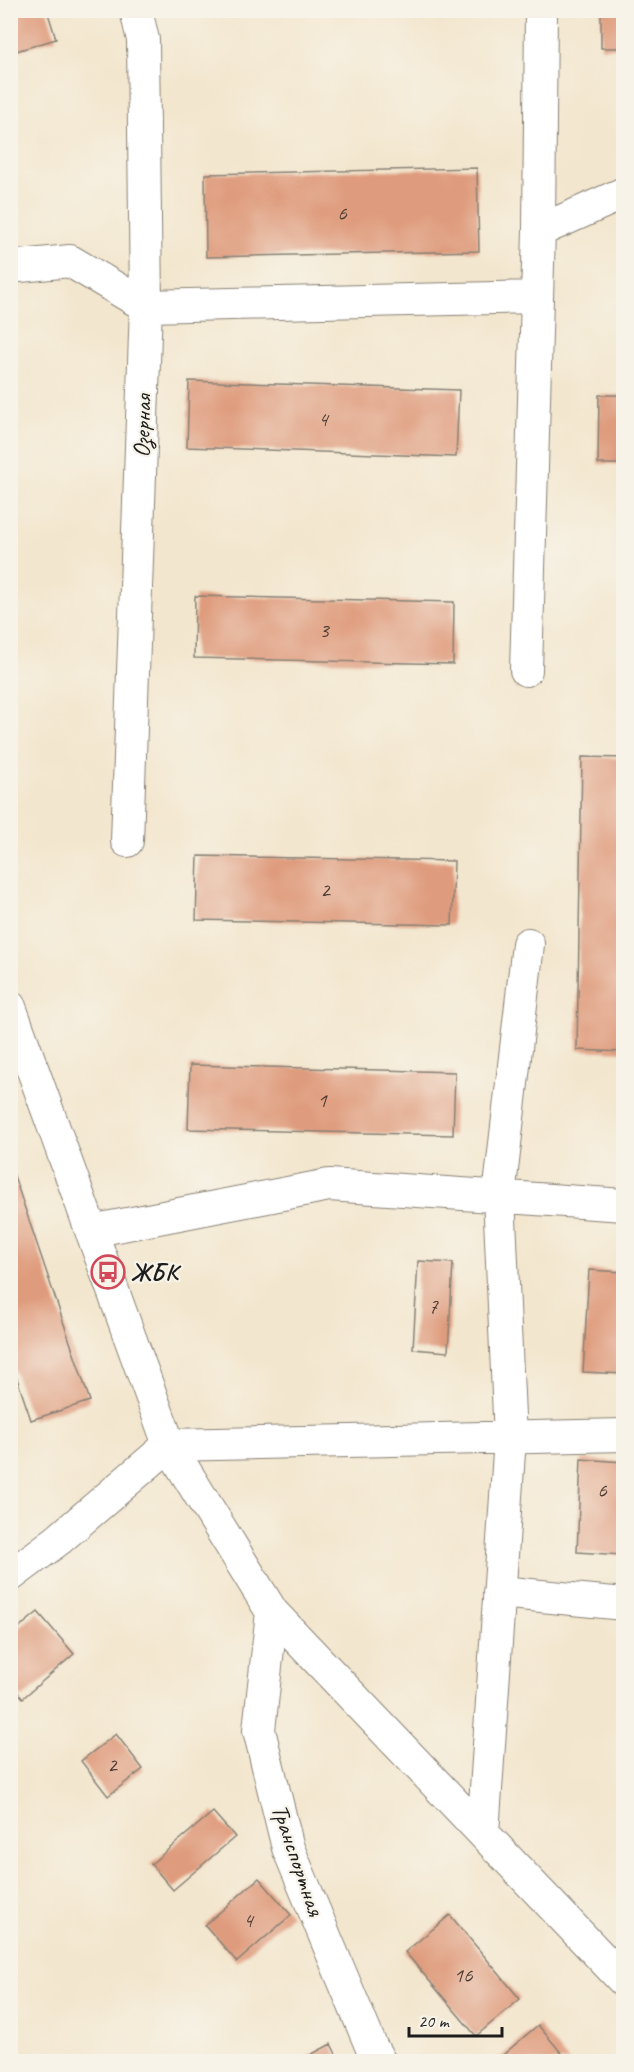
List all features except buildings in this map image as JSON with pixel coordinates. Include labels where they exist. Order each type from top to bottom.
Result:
[{"type":"street","name":"Озерная","points":[[128,842],[146,306],[144,40],[136,10]]},
{"type":"street","points":[[526,670],[539,231],[541,10]]},
{"type":"street","points":[[539,231],[624,193]]},
{"type":"street","points":[[10,267],[70,261],[146,306],[536,297]]},
{"type":"street","points":[[483,1833],[510,1438],[499,1196],[528,944]]},
{"type":"street","points":[[10,1007],[169,1445],[272,1612],[624,1981]]},
{"type":"street","points":[[92,1231],[329,1185],[624,1205]]},
{"type":"street","points":[[10,1576],[58,1540],[169,1445],[624,1435]]},
{"type":"street","points":[[499,1592],[624,1604]]},
{"type":"street","name":"Транспортная","points":[[272,1612],[259,1730],[288,1848],[371,2046],[380,2061]]},
{"type":"place","name":"ЖБК","points":[[108,1272]]}]
